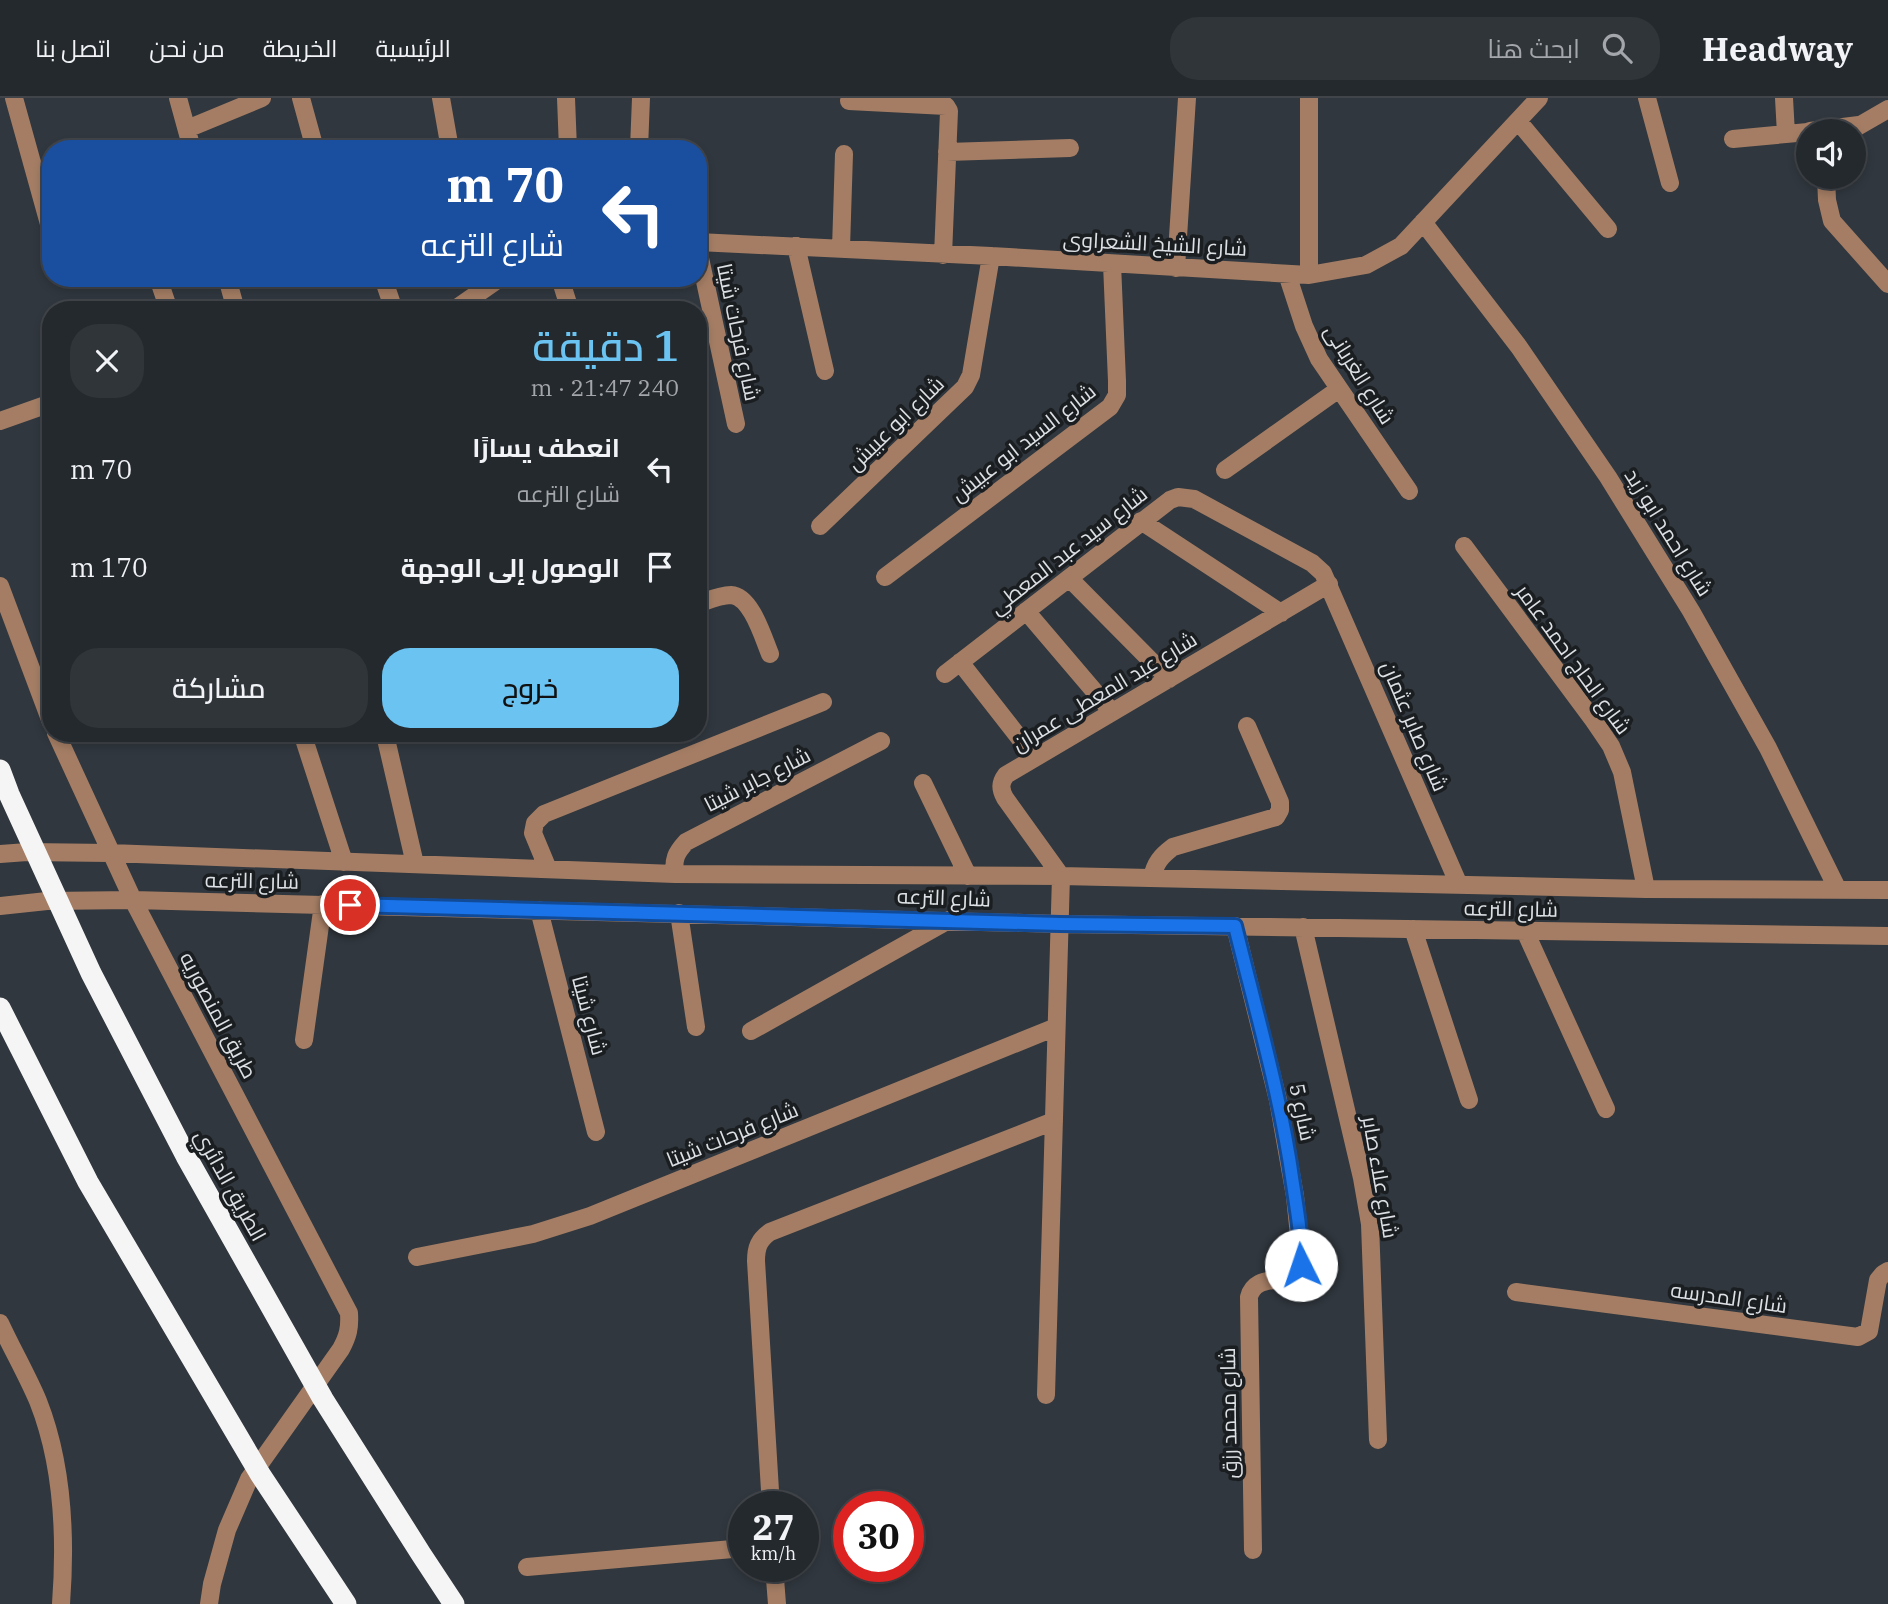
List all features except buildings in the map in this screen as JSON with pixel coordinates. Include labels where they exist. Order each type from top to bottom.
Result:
[{"type":"highway","name":"الطريق الدائري","points":[[0,770],[91,973],[186,1156],[323,1399],[454,1604]]},
{"type":"highway","points":[[0,1008],[88,1182],[260,1474],[345,1604]]},
{"type":"street","points":[[14,98],[42,199]]},
{"type":"street","points":[[178,98],[190,140]]},
{"type":"street","points":[[187,130],[262,98]]},
{"type":"street","points":[[301,98],[313,140]]},
{"type":"street","points":[[441,98],[448,140]]},
{"type":"street","points":[[566,98],[568,140]]},
{"type":"street","points":[[639,140],[641,98]]},
{"type":"street","points":[[1176,268],[1186,98]]},
{"type":"street","points":[[1309,98],[1309,275]]},
{"type":"street","points":[[1647,98],[1670,183]]},
{"type":"street","points":[[1784,98],[1786,134]]},
{"type":"street","name":"شارع الشيخ الشعراوى","points":[[707,242],[1309,275],[1366,265],[1401,246],[1518,121],[1533,101]]},
{"type":"street","points":[[849,102],[946,106],[948,111],[943,255]]},
{"type":"street","points":[[1866,121],[1888,109]]},
{"type":"street","points":[[1518,121],[1608,229]]},
{"type":"street","points":[[1733,139],[1796,133]]},
{"type":"street","points":[[947,152],[1070,148]]},
{"type":"street","points":[[841,248],[844,153]]},
{"type":"street","points":[[1827,189],[1832,221],[1888,284]]},
{"type":"street","name":"شارع احمد ابو زيد","points":[[1423,222],[1519,347],[1608,477],[1691,611],[1768,748],[1838,890]]},
{"type":"street","points":[[796,246],[825,371]]},
{"type":"street","name":"شارع ابو عبيش","points":[[820,526],[965,387],[971,375],[991,256]]},
{"type":"street","name":"شارع السيد ابو عبيش","points":[[885,577],[1110,407],[1117,395],[1112,264]]},
{"type":"street","name":"شارع الغربانى","points":[[1287,274],[1304,326],[1319,359],[1409,491]]},
{"type":"street","points":[[468,301],[487,287]]},
{"type":"street","name":"شارع فرحات شيتا","points":[[706,287],[736,424]]},
{"type":"street","points":[[1224,470],[1339,389]]},
{"type":"street","points":[[0,421],[42,406]]},
{"type":"street","name":"شارع سيد عبد المعطي","points":[[945,674],[1141,522],[1178,497],[1194,499],[1312,563],[1323,573],[1329,584]]},
{"type":"street","points":[[1141,522],[1281,613]]},
{"type":"street","name":"شارع الحاج احمد عامر","points":[[1464,546],[1611,746],[1622,772],[1646,889]]},
{"type":"street","points":[[1069,578],[1169,679]]},
{"type":"street","name":"شارع عبد المعطى عمران","points":[[1061,876],[1001,790],[1006,775],[1329,584]]},
{"type":"street","name":"شارع صابر عثمان","points":[[1329,584],[1459,885]]},
{"type":"street","points":[[0,586],[4,611],[42,701]]},
{"type":"street","points":[[707,601],[734,595],[744,600],[770,654]]},
{"type":"street","points":[[1026,611],[1112,712]]},
{"type":"street","points":[[960,662],[1035,758]]},
{"type":"street","points":[[548,869],[533,833],[535,823],[544,814],[823,702]]},
{"type":"street","points":[[1152,878],[1154,867],[1173,847],[1276,817],[1280,803],[1247,726]]},
{"type":"street","name":"شارع جابر شيتا","points":[[675,874],[674,861],[677,852],[686,842],[881,741]]},
{"type":"street","name":"طريق المنصوريه","points":[[60,742],[133,900],[349,1313],[350,1325],[341,1349],[249,1479],[227,1530],[209,1604]]},
{"type":"street","points":[[305,742],[344,862]]},
{"type":"street","points":[[387,742],[415,864]]},
{"type":"street","points":[[923,783],[968,876]]},
{"type":"street","name":"شارع الترعه","points":[[0,854],[110,853],[675,874],[1061,876],[1646,889],[1888,891]]},
{"type":"street","points":[[1046,1395],[1061,876]]},
{"type":"street","name":"شارع الترعه","points":[[0,906],[47,901],[133,900],[1060,924],[1888,936]]},
{"type":"street","points":[[304,1040],[323,904]]},
{"type":"street","name":"شارع شيتا","points":[[539,909],[596,1132]]},
{"type":"street","points":[[679,914],[696,1027]]},
{"type":"street","points":[[751,1031],[948,920]]},
{"type":"street","name":"شارع 5","points":[[1235,926],[1278,1100],[1292,1172],[1301,1255],[1301,1265],[1296,1273],[1288,1278],[1261,1282]]},
{"type":"street","name":"شارع علاء صابر","points":[[1303,927],[1362,1178],[1370,1224],[1378,1440]]},
{"type":"street","points":[[1413,929],[1469,1100]]},
{"type":"street","points":[[1525,931],[1606,1108]]},
{"type":"street","name":"شارع فرحات شيتا","points":[[417,1257],[533,1234],[590,1216],[1056,1027]]},
{"type":"street","points":[[770,1491],[755,1261],[758,1243],[770,1232],[1054,1121]]},
{"type":"street","name":"شارع المدرسه","points":[[1516,1292],[1858,1337],[1869,1331],[1878,1280],[1888,1271]]},
{"type":"street","name":"شارع محمد رزق","points":[[1253,1550],[1249,1297],[1255,1285],[1261,1282]]},
{"type":"street","points":[[0,1324],[38,1403],[52,1450],[63,1519],[64,1572],[61,1604]]},
{"type":"street","points":[[527,1567],[728,1549]]},
{"type":"street","points":[[775,1582],[777,1604]]},
{"type":"route","points":[[350,905],[1060,924],[1235,926],[1288,1148],[1301,1265]]}]
